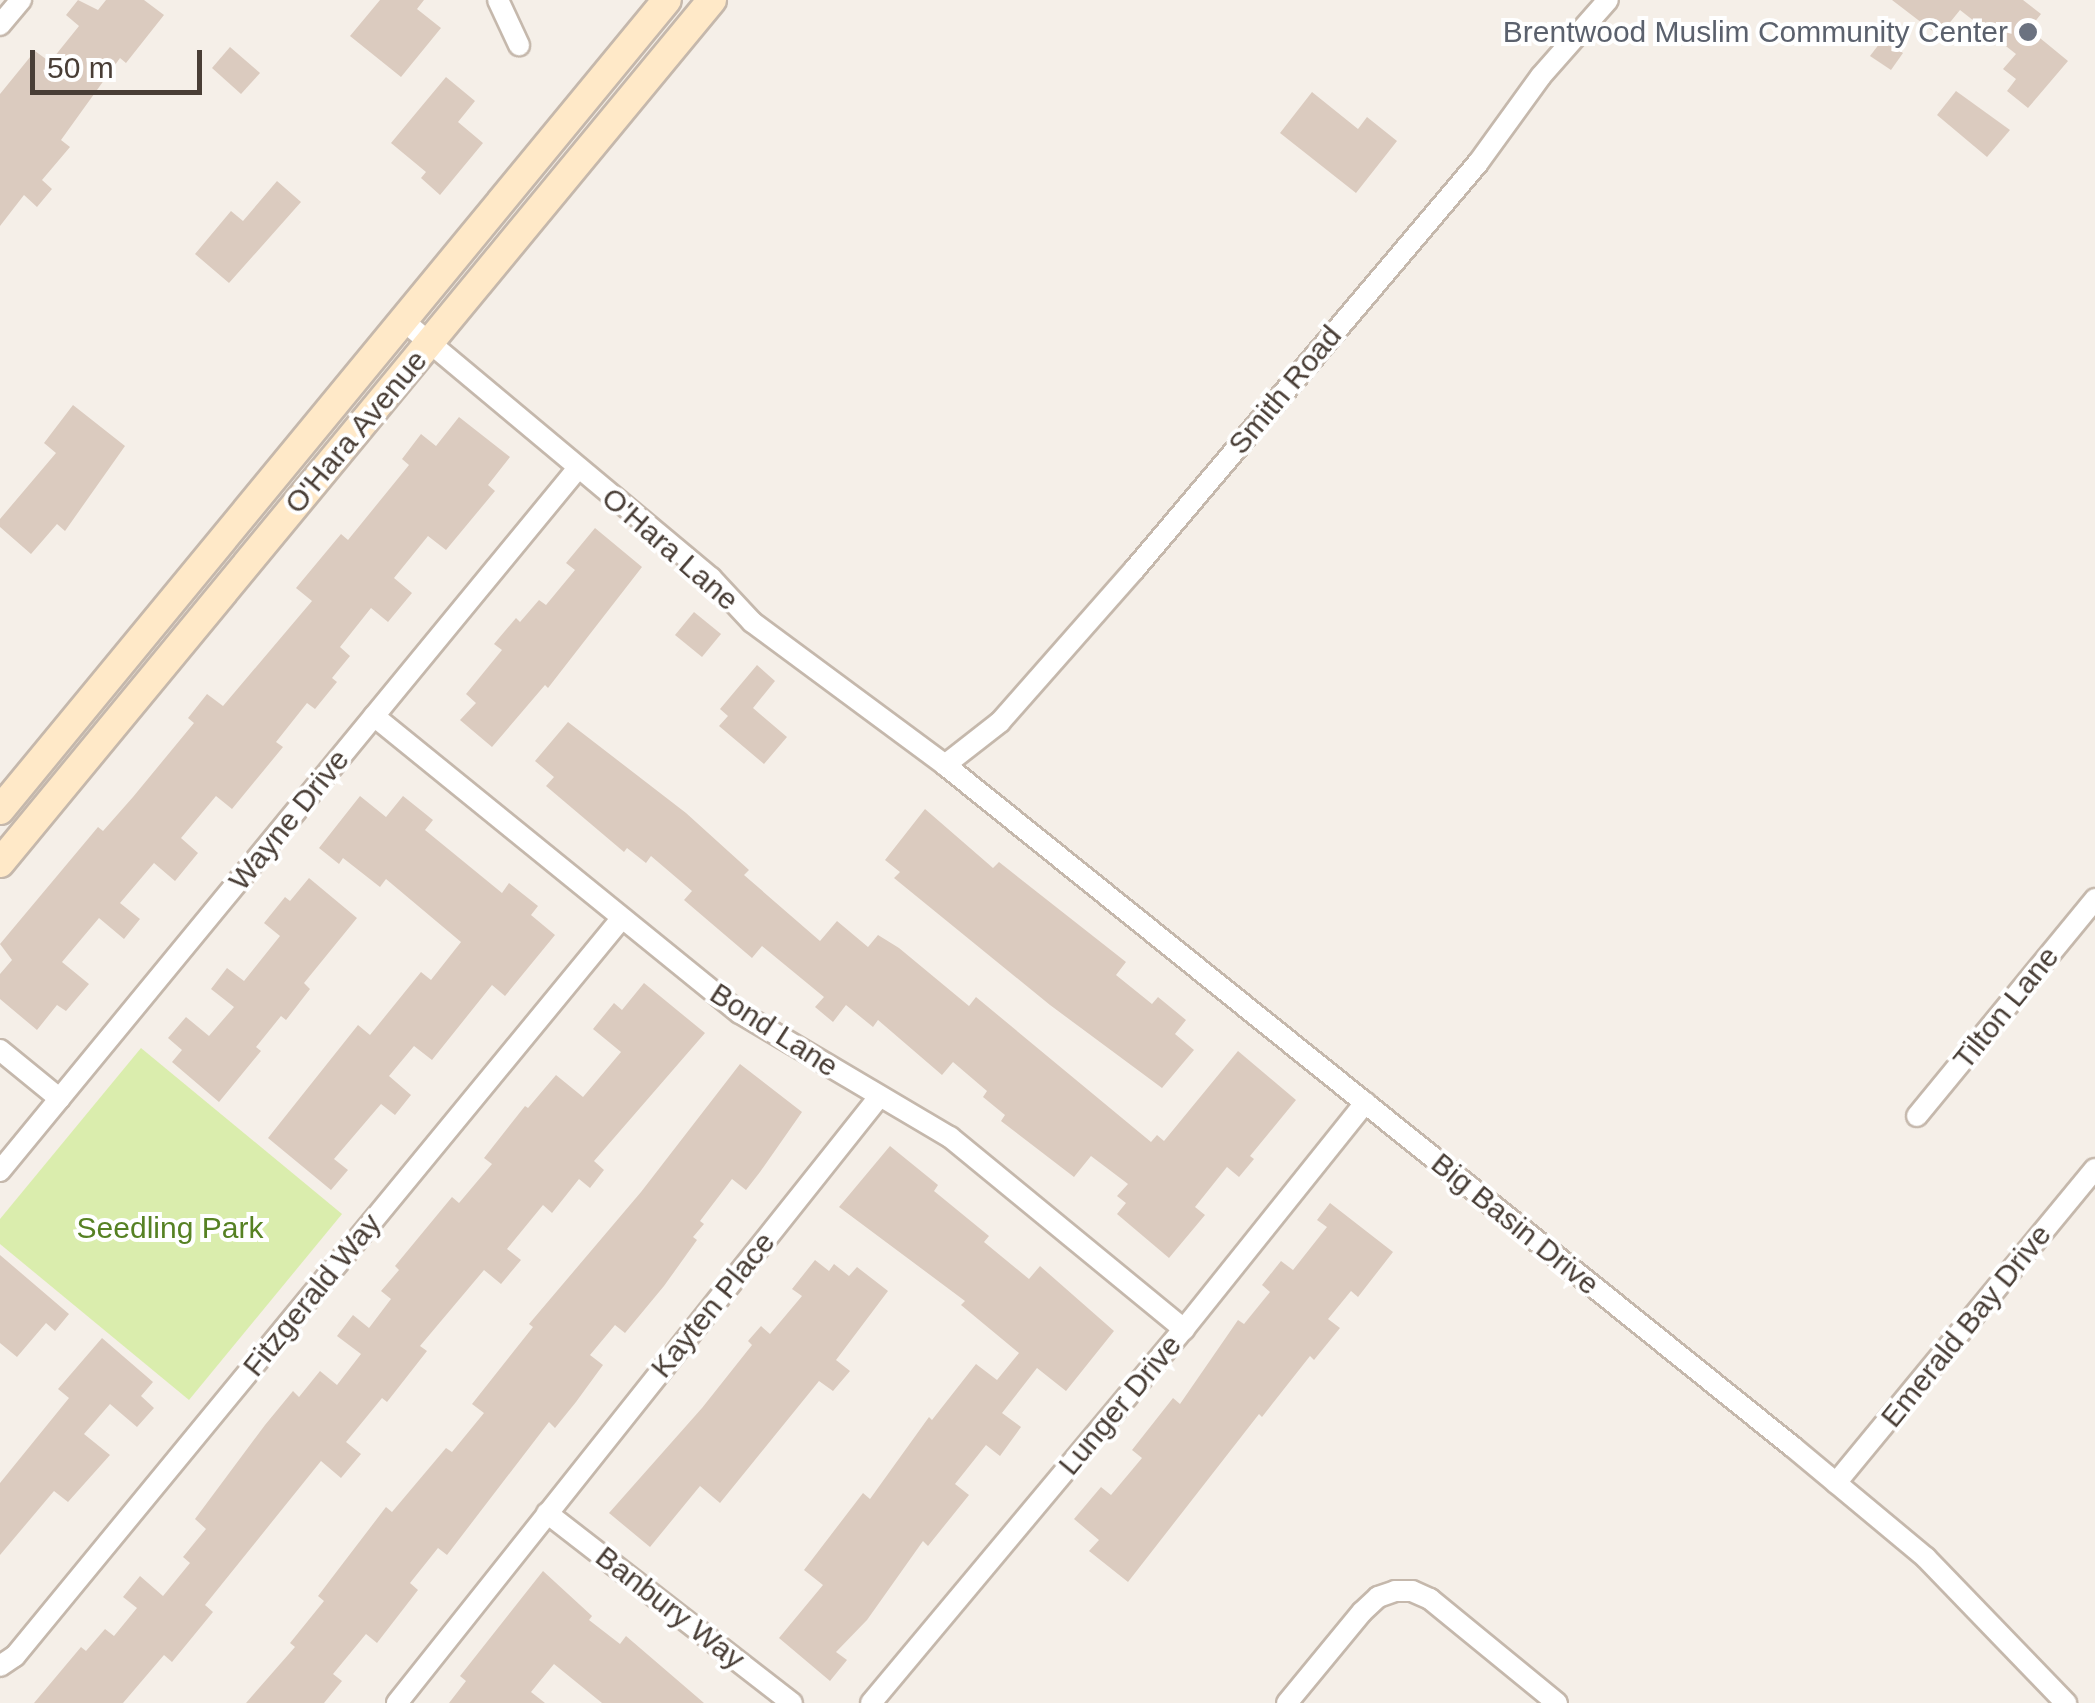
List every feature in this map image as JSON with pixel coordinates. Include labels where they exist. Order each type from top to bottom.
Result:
[{"type":"street","points":[[0,25],[20,0]]},
{"type":"street","points":[[498,0],[519,45]]},
{"type":"street","name":"O'Hara Avenue","points":[[0,810],[666,0]]},
{"type":"street","name":"O'Hara Avenue","points":[[0,863],[712,0]]},
{"type":"street","name":"Smith Road","points":[[945,765],[1000,722],[1134,570],[1478,163],[1541,76],[1608,0]]},
{"type":"street","name":"O'Hara Lane","points":[[405,322],[711,578],[752,622],[945,765]]},
{"type":"street","name":"Wayne Drive","points":[[0,1172],[578,468]]},
{"type":"street","name":"Bond Lane","points":[[374,716],[740,1014],[950,1138],[1184,1329]]},
{"type":"street","name":"Big Basin Drive","points":[[945,765],[1926,1558],[2057,1700]]},
{"type":"street","name":"Tilton Lane","points":[[1916,1116],[2095,899]]},
{"type":"street","name":"Fitzgerald Way","points":[[0,1666],[15,1656],[621,919]]},
{"type":"street","points":[[0,1050],[60,1099]]},
{"type":"street","name":"Kayten Place","points":[[397,1703],[879,1097]]},
{"type":"street","name":"Lunger Drive","points":[[871,1703],[1184,1329],[1365,1103]]},
{"type":"street","name":"Emerald Bay Drive","points":[[1836,1483],[2095,1168]]},
{"type":"street","name":"Banbury Way","points":[[547,1512],[792,1703]]},
{"type":"street","points":[[1287,1703],[1378,1597],[1412,1591],[1430,1600],[1557,1703]]},
{"type":"green space","name":"Seedling Park","points":[[141,1048],[342,1214],[189,1400],[0,1244],[0,1219]]},
{"type":"building","points":[[78,0],[98,10],[106,0],[144,0],[164,15],[126,63],[120,58],[61,140],[70,147],[42,180],[52,189],[37,207],[24,195],[0,226],[0,94],[35,51],[50,62],[79,26],[66,15]]},
{"type":"building","points":[[380,0],[424,0],[417,9],[441,28],[401,77],[350,36]]},
{"type":"building","points":[[1892,0],[2023,0],[2041,14],[2029,29],[2068,61],[2028,108],[2007,91],[2016,79],[2003,69],[2016,54],[1960,10],[1939,36]]},
{"type":"building","points":[[1883,39],[1903,53],[1891,70],[1870,56]]},
{"type":"building","points":[[230,47],[260,73],[241,94],[212,68]]},
{"type":"building","points":[[446,77],[475,101],[458,122],[483,143],[440,195],[421,178],[426,172],[391,143]]},
{"type":"building","points":[[1956,91],[2010,130],[1987,157],[1937,115]]},
{"type":"building","points":[[1312,92],[1358,129],[1367,117],[1397,141],[1356,193],[1280,133]]},
{"type":"building","points":[[277,181],[301,202],[229,283],[195,254],[231,211],[243,221]]},
{"type":"building","points":[[73,405],[125,446],[65,531],[57,524],[31,554],[0,527],[0,519],[56,453],[44,443]]},
{"type":"building","points":[[459,417],[510,457],[488,485],[495,491],[446,550],[428,536],[394,578],[412,593],[388,622],[371,608],[340,647],[350,656],[332,678],[337,682],[315,709],[307,703],[276,742],[283,747],[232,809],[216,796],[181,838],[198,853],[175,881],[154,863],[120,903],[140,919],[124,939],[99,918],[62,962],[89,984],[66,1011],[57,1005],[37,1030],[0,999],[0,974],[12,960],[0,944],[98,827],[103,831],[133,797],[194,723],[188,718],[207,694],[223,706],[312,601],[296,588],[341,534],[348,540],[409,465],[402,459],[421,434],[436,446]]},
{"type":"building","points":[[595,528],[642,567],[548,688],[545,685],[492,747],[460,720],[476,703],[466,694],[502,650],[494,644],[516,618],[520,622],[539,600],[546,605],[575,570],[566,563]]},
{"type":"building","points":[[694,612],[721,634],[702,657],[675,635]]},
{"type":"building","points":[[757,665],[775,681],[753,708],[787,737],[764,764],[719,726],[728,716],[720,709]]},
{"type":"building","points":[[568,722],[686,813],[749,870],[744,875],[820,941],[837,921],[868,947],[878,935],[969,1006],[976,997],[1151,1142],[1157,1135],[1164,1141],[1238,1051],[1296,1100],[1250,1156],[1254,1159],[1239,1177],[1227,1167],[1195,1207],[1205,1215],[1169,1258],[1117,1214],[1126,1203],[1117,1196],[1128,1184],[1091,1156],[1074,1177],[1001,1121],[1005,1115],[983,1097],[987,1091],[953,1062],[942,1075],[878,1020],[873,1027],[846,1005],[833,1022],[815,1007],[824,997],[762,946],[752,958],[684,900],[692,891],[651,856],[646,863],[627,848],[624,852],[546,786],[554,777],[535,761]]},
{"type":"building","points":[[360,796],[386,817],[403,796],[433,820],[425,830],[502,893],[509,883],[538,906],[531,915],[555,935],[505,996],[492,985],[432,1060],[414,1046],[389,1076],[411,1095],[395,1115],[381,1104],[334,1159],[348,1170],[331,1190],[268,1138],[358,1025],[370,1035],[421,972],[431,980],[461,942],[386,879],[380,887],[343,858],[339,864],[319,848]]},
{"type":"building","points":[[925,809],[993,868],[999,862],[1126,962],[1116,975],[1152,1004],[1158,997],[1186,1020],[1175,1034],[1194,1050],[1162,1088],[1050,1005],[894,878],[900,872],[885,860]]},
{"type":"building","points":[[309,878],[357,918],[304,983],[310,989],[286,1020],[281,1016],[256,1047],[261,1051],[219,1102],[172,1062],[182,1050],[168,1038],[186,1017],[209,1036],[234,1007],[211,989],[227,968],[244,981],[280,936],[264,923],[285,897],[290,901]]},
{"type":"building","points":[[644,983],[705,1033],[594,1161],[604,1170],[590,1188],[579,1179],[552,1213],[543,1205],[507,1249],[521,1260],[501,1284],[484,1270],[420,1346],[427,1351],[387,1402],[382,1398],[346,1442],[361,1454],[341,1478],[321,1461],[205,1605],[213,1612],[172,1662],[164,1655],[123,1703],[34,1703],[81,1647],[86,1651],[105,1629],[114,1636],[137,1608],[123,1597],[140,1576],[163,1596],[190,1563],[183,1557],[206,1529],[195,1519],[265,1425],[293,1391],[299,1397],[320,1371],[337,1385],[361,1354],[337,1336],[353,1315],[369,1328],[391,1299],[381,1291],[399,1270],[395,1266],[452,1197],[459,1203],[492,1164],[484,1158],[525,1106],[528,1108],[556,1075],[583,1097],[621,1052],[593,1029],[614,1003],[622,1010]]},
{"type":"building","points":[[740,1064],[802,1112],[760,1172],[746,1190],[732,1179],[700,1221],[704,1224],[693,1237],[697,1240],[664,1286],[625,1333],[615,1325],[590,1355],[603,1365],[576,1402],[555,1428],[549,1422],[447,1555],[438,1548],[410,1583],[418,1590],[377,1643],[366,1634],[333,1674],[342,1681],[324,1703],[246,1703],[295,1647],[290,1643],[324,1601],[318,1596],[386,1507],[392,1512],[446,1448],[452,1452],[484,1413],[472,1404],[533,1327],[529,1324],[641,1192]]},
{"type":"building","points":[[890,1146],[938,1185],[934,1191],[989,1236],[984,1242],[1029,1279],[1040,1266],[1114,1331],[1066,1391],[1037,1368],[1002,1413],[1021,1427],[1000,1456],[986,1445],[955,1484],[969,1495],[928,1546],[923,1541],[867,1620],[836,1652],[847,1660],[830,1681],[779,1638],[823,1585],[804,1570],[863,1493],[870,1499],[929,1417],[932,1420],[976,1364],[997,1380],[1019,1353],[961,1305],[965,1301],[839,1207]]},
{"type":"building","points":[[1330,1203],[1393,1252],[1358,1297],[1351,1291],[1328,1319],[1340,1328],[1314,1360],[1310,1356],[1262,1417],[1259,1414],[1128,1582],[1089,1551],[1099,1540],[1074,1519],[1101,1487],[1111,1495],[1142,1458],[1132,1450],[1173,1398],[1180,1404],[1238,1320],[1244,1324],[1270,1292],[1262,1285],[1281,1261],[1293,1270],[1327,1227],[1317,1220]]},
{"type":"building","points":[[0,1255],[69,1314],[55,1331],[46,1323],[17,1357],[0,1343]]},
{"type":"building","points":[[815,1260],[829,1271],[834,1264],[849,1276],[857,1267],[888,1291],[836,1360],[850,1371],[833,1391],[819,1381],[720,1503],[700,1486],[650,1547],[609,1513],[702,1408],[752,1345],[748,1341],[761,1326],[770,1334],[802,1296],[792,1289]]},
{"type":"building","points":[[102,1338],[153,1382],[141,1396],[154,1408],[137,1427],[110,1404],[84,1434],[110,1455],[68,1502],[54,1491],[0,1555],[0,1483],[69,1398],[58,1389]]},
{"type":"building","points":[[543,1571],[592,1616],[589,1620],[620,1644],[626,1636],[704,1703],[602,1703],[554,1664],[531,1692],[545,1703],[449,1703],[466,1681],[460,1676]]},
{"type":"place","name":"Brentwood Muslim Community Center","points":[[2028,32]]}]
